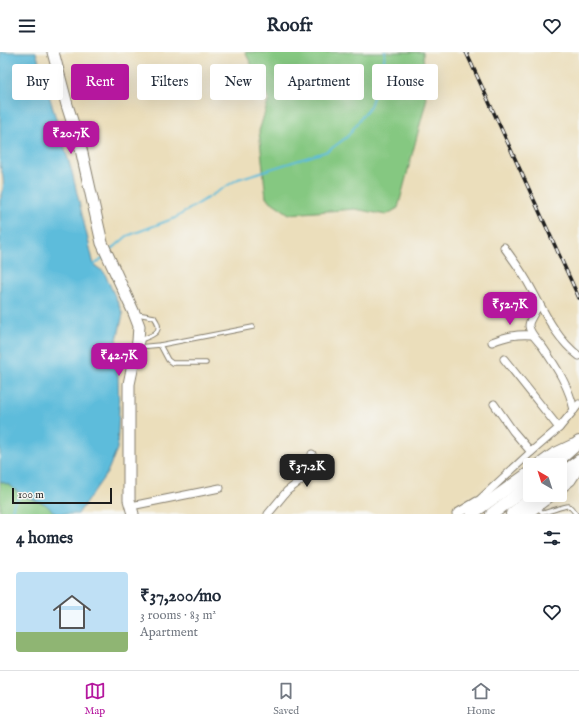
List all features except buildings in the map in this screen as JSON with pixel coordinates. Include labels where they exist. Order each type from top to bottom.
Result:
[{"type":"highway","points":[[561,458],[579,442]]},
{"type":"highway","points":[[567,470],[579,461]]},
{"type":"highway","points":[[492,514],[523,490]]},
{"type":"highway","points":[[512,514],[534,502]]},
{"type":"main road","points":[[53,52],[67,105],[81,149],[102,243],[134,313],[138,326],[137,344],[129,384],[130,508]]},
{"type":"main road","points":[[549,458],[579,442]]},
{"type":"main road","points":[[567,482],[579,466]]},
{"type":"main road","points":[[472,514],[523,477]]},
{"type":"main road","points":[[526,514],[535,502]]},
{"type":"street","points":[[504,247],[526,280],[559,336],[573,352],[579,356]]},
{"type":"street","points":[[458,514],[477,502],[531,452],[560,428],[576,407],[564,381],[542,346],[532,335],[528,325],[529,320],[534,316],[539,304]]},
{"type":"street","points":[[492,342],[509,335],[532,335]]},
{"type":"street","points":[[504,359],[529,392],[560,428]]},
{"type":"street","points":[[494,404],[513,431],[531,452]]},
{"type":"street","points":[[268,514],[288,491],[315,470],[312,454]]},
{"type":"street","points":[[130,508],[220,488]]},
{"type":"street","points":[[477,502],[492,500]]},
{"type":"lane","points":[[134,313],[154,317],[158,323],[158,330],[155,334],[137,344]]},
{"type":"lane","points":[[137,344],[160,345],[253,327]]},
{"type":"lane","points":[[160,345],[168,360],[172,363],[206,363]]},
{"type":"lane","points":[[536,502],[542,513],[553,511],[565,506],[570,506],[576,514]]},
{"type":"green space","points":[[245,52],[423,52],[424,64],[372,64],[372,100],[426,100],[398,208],[386,215],[355,209],[289,214],[266,198],[259,131],[269,99],[266,93],[266,64],[251,64]]},
{"type":"green space","points":[[0,481],[11,486],[21,495],[46,501],[58,514],[0,514]]},
{"type":"water","points":[[0,52],[36,52],[40,64],[12,64],[12,100],[50,100],[72,172],[94,265],[104,272],[123,314],[117,340],[119,410],[117,449],[107,473],[78,514],[56,514],[45,504],[21,495],[11,486],[0,481],[0,200],[3,191],[3,182],[0,165]]},
{"type":"waterway","points":[[110,251],[127,236],[175,218],[238,179],[328,151],[347,137],[370,106],[383,69],[385,52]]},
{"type":"waterway","points":[[94,265],[104,257]]},
{"type":"waterway","points":[[11,514],[14,503],[21,495]]},
{"type":"railway","points":[[466,52],[579,298]]}]
